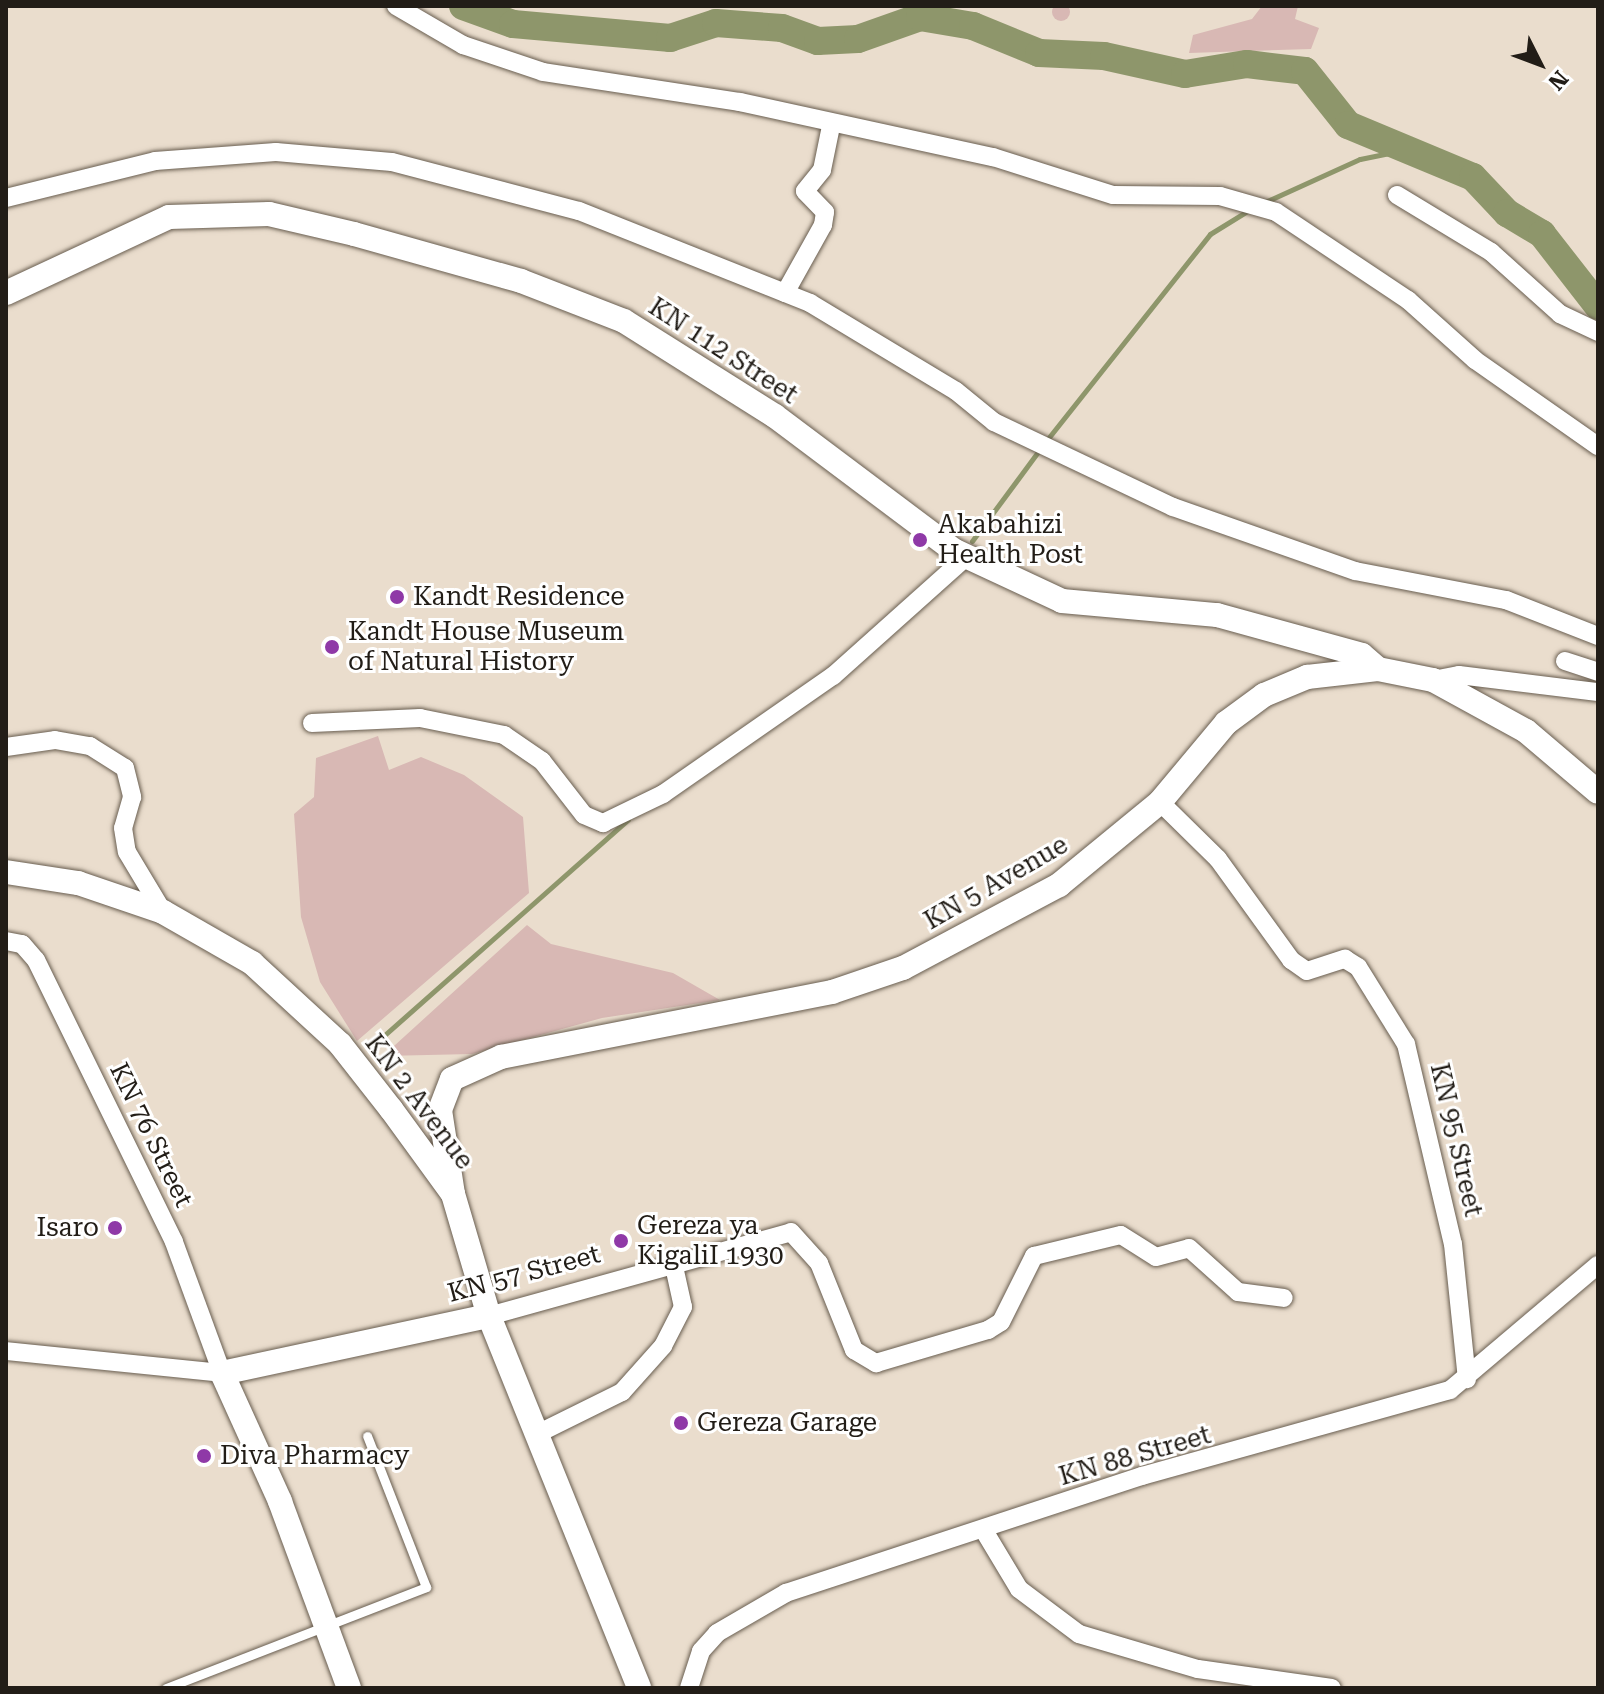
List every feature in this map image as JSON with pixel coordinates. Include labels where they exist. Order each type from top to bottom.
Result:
[{"type":"main road","name":"KN 112 Street","points":[[6,293],[169,217],[269,214],[354,234],[521,281],[624,321],[775,416],[967,556],[1062,601],[1217,615],[1362,655],[1378,669]]},
{"type":"main road","name":"KN 5 Avenue","points":[[453,1194],[442,1092],[474,1066],[832,992],[903,968],[1059,885],[1160,802],[1226,723],[1264,695],[1307,677],[1378,669],[1433,680],[1526,731],[1598,792]]},
{"type":"main road","name":"KN 2 Avenue","points":[[6,872],[78,883],[163,912],[252,963],[304,1009],[453,1194],[489,1316],[639,1688]]},
{"type":"main road","name":"KN 57 Street","points":[[222,1373],[489,1316]]},
{"type":"main road","points":[[222,1373],[280,1501],[324,1631],[349,1688]]},
{"type":"street","points":[[396,6],[463,45],[543,72],[699,93],[831,126],[993,157],[1113,195],[1220,196],[1276,212],[1408,300],[1475,360],[1598,446]]},
{"type":"street","points":[[785,293],[823,225],[825,212],[805,191],[822,170],[831,126]]},
{"type":"street","points":[[6,198],[155,161],[241,153],[362,158],[579,211],[785,293],[882,344],[994,422],[1173,507],[1355,571],[1506,600],[1598,636]]},
{"type":"street","points":[[1397,195],[1491,252],[1560,314],[1598,332]]},
{"type":"street","points":[[312,723],[420,718],[504,735],[542,761],[584,815],[603,823],[617,819],[833,676],[967,556]]},
{"type":"street","points":[[1565,661],[1598,672]]},
{"type":"street","points":[[1433,680],[1459,675],[1598,692]]},
{"type":"street","points":[[6,747],[55,740],[90,746],[125,768],[132,797],[123,828],[127,852],[163,912]]},
{"type":"street","name":"KN 95 Street","points":[[1160,802],[1218,859],[1291,960],[1307,971],[1345,959],[1358,967],[1406,1044],[1453,1244],[1467,1379]]},
{"type":"street","name":"KN 76 Street","points":[[6,941],[22,944],[36,960],[174,1242],[222,1373]]},
{"type":"street","name":"KN 57 Street","points":[[489,1316],[673,1262],[791,1232],[819,1263],[854,1350],[876,1363],[988,1330],[1001,1322],[1034,1256],[1121,1235],[1156,1257],[1189,1248],[1238,1292],[1284,1298]]},
{"type":"street","points":[[535,1435],[622,1392],[663,1346],[683,1307],[673,1262]]},
{"type":"street","name":"KN 88 Street","points":[[689,1688],[701,1651],[717,1633],[786,1593],[1467,1379],[1598,1265]]},
{"type":"street","name":"KN 57 Street","points":[[6,1351],[222,1373]]},
{"type":"street","points":[[983,1529],[1019,1589],[1079,1634],[1198,1669],[1332,1688]]},
{"type":"lane","points":[[166,1688],[324,1631],[426,1587],[367,1436]]},
{"type":"shaded area","points":[[1057,3],[1065,3],[1070,12],[1068,19],[1057,21],[1052,16],[1052,8]]},
{"type":"shaded area","points":[[1262,6],[1298,6],[1295,19],[1319,28],[1311,49],[1189,53],[1193,35],[1252,19]]},
{"type":"shaded area","points":[[378,736],[389,770],[421,757],[464,775],[523,817],[529,893],[357,1041],[320,982],[301,917],[294,814],[314,797],[316,758]]},
{"type":"shaded area","points":[[527,925],[551,944],[673,973],[720,1000],[602,1018],[472,1054],[383,1056]]},
{"type":"waterway","points":[[463,6],[513,24],[670,38],[716,23],[782,28],[818,41],[858,39],[920,17],[973,26],[1039,53],[1104,56],[1185,74],[1247,64],[1305,71],[1348,125],[1473,177],[1507,213],[1542,234],[1598,306]]},
{"type":"waterway","points":[[1265,202],[1360,159],[1404,150]]},
{"type":"waterway","points":[[1046,441],[1210,234],[1249,210]]},
{"type":"waterway","points":[[972,541],[1040,449]]},
{"type":"waterway","points":[[371,1047],[628,820]]},
{"type":"place","name":"Akabahizi Health Post","points":[[920,540]]},
{"type":"place","name":"Kandt Residence","points":[[397,597]]},
{"type":"place","name":"Kandt House Museum of Natural History","points":[[332,647]]},
{"type":"place","name":"Isaro","points":[[115,1228]]},
{"type":"place","name":"Gereza ya KigaliI 1930","points":[[621,1241]]},
{"type":"place","name":"Gereza Garage","points":[[681,1423]]},
{"type":"place","name":"Diva Pharmacy","points":[[204,1456]]}]
